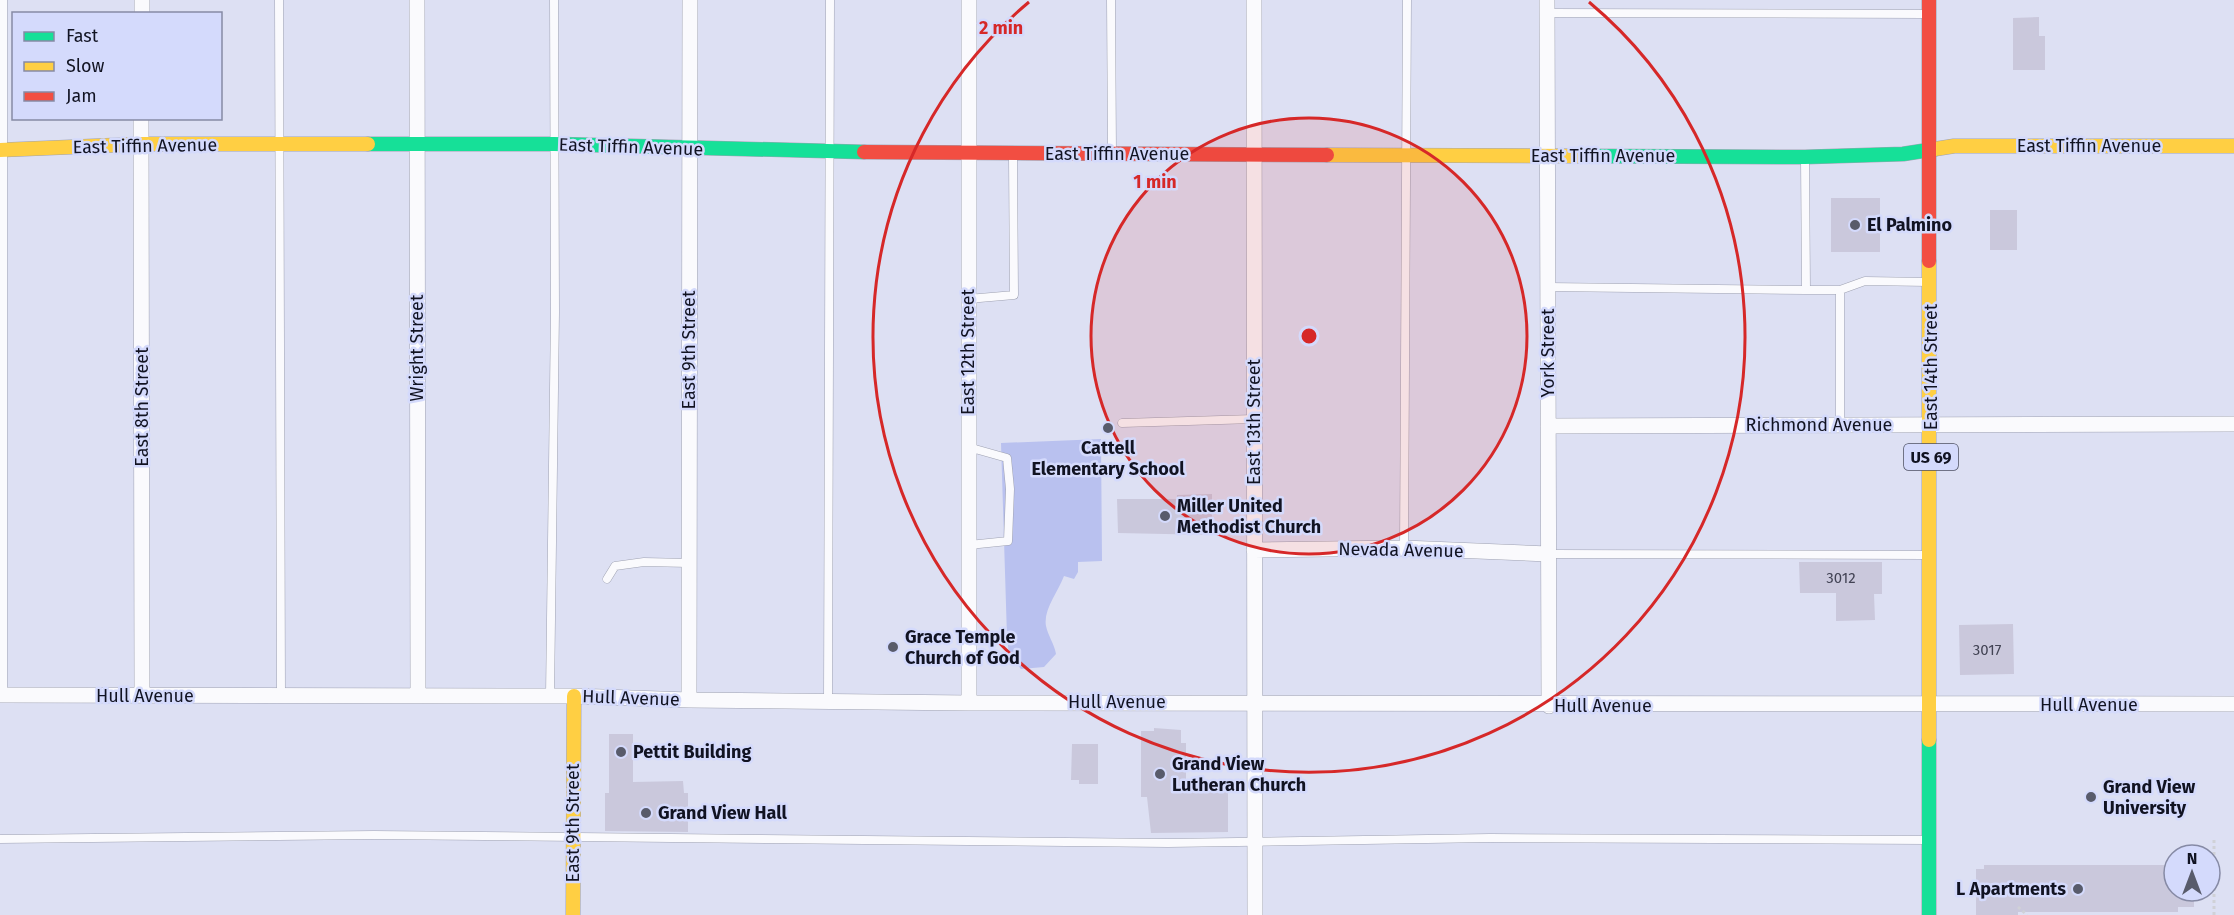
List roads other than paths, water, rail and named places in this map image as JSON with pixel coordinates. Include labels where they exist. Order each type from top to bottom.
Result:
[{"type":"street","name":"Wright Street","points":[[417,0],[418,696]]},
{"type":"street","name":"East 9th Street","points":[[689,700],[690,0]]},
{"type":"street","name":"East 12th Street","points":[[969,0],[967,154],[969,703]]},
{"type":"street","name":"East 13th Street","points":[[1254,0],[1255,915]]},
{"type":"street","name":"York Street","points":[[1547,7],[1549,706]]},
{"type":"street","name":"East 14th Street","points":[[1929,7],[1931,425],[1929,915]]},
{"type":"street","name":"East 8th Street","points":[[141,120],[142,696]]},
{"type":"street","name":"East Tiffin Avenue","points":[[2,150],[141,144],[554,144],[967,154],[1805,157],[1903,154],[1954,146],[2234,146]]},
{"type":"street","name":"Richmond Avenue","points":[[1548,426],[2234,424]]},
{"type":"street","name":"Nevada Avenue","points":[[1254,550],[1404,548],[1548,554]]},
{"type":"street","name":"Hull Avenue","points":[[2,695],[574,696],[689,700],[969,703],[1255,702],[1549,706],[2234,704]]},
{"type":"street","name":"East 9th Street","points":[[573,915],[574,696]]},
{"type":"lane","points":[[2,695],[3,0]]},
{"type":"lane","points":[[279,0],[281,696]]},
{"type":"lane","points":[[550,696],[555,312],[554,0]]},
{"type":"lane","points":[[828,700],[830,0]]},
{"type":"lane","points":[[1112,0],[1112,154]]},
{"type":"lane","points":[[1404,548],[1404,155],[1407,0]]},
{"type":"lane","points":[[1547,7],[1929,7]]},
{"type":"lane","points":[[968,299],[1014,295],[1013,154]]},
{"type":"lane","points":[[1805,157],[1806,290]]},
{"type":"lane","points":[[1548,287],[1840,290],[1865,281],[1930,282]]},
{"type":"lane","points":[[1840,290],[1840,425]]},
{"type":"lane","points":[[1122,423],[1254,419]]},
{"type":"lane","points":[[968,447],[1006,458],[1010,489],[1008,541],[969,545]]},
{"type":"lane","points":[[1548,554],[1930,556]]},
{"type":"lane","points":[[607,579],[615,566],[644,562],[689,563]]},
{"type":"lane","points":[[0,839],[374,835],[573,839],[1255,842],[1490,838],[1929,840]]},
{"type":"place","name":"El Palmino","points":[[1855,225]]},
{"type":"place","name":"Cattell Elementary School","points":[[1108,428]]},
{"type":"place","name":"Miller United Methodist Church","points":[[1165,516]]},
{"type":"place","name":"Grace Temple Church of God","points":[[893,647]]},
{"type":"place","name":"Pettit Building","points":[[621,752]]},
{"type":"place","name":"Grand View Lutheran Church","points":[[1160,774]]},
{"type":"place","name":"Grand View University","points":[[2091,797]]},
{"type":"place","name":"Grand View Hall","points":[[646,813]]},
{"type":"place","name":"L Apartments","points":[[2078,889]]}]
